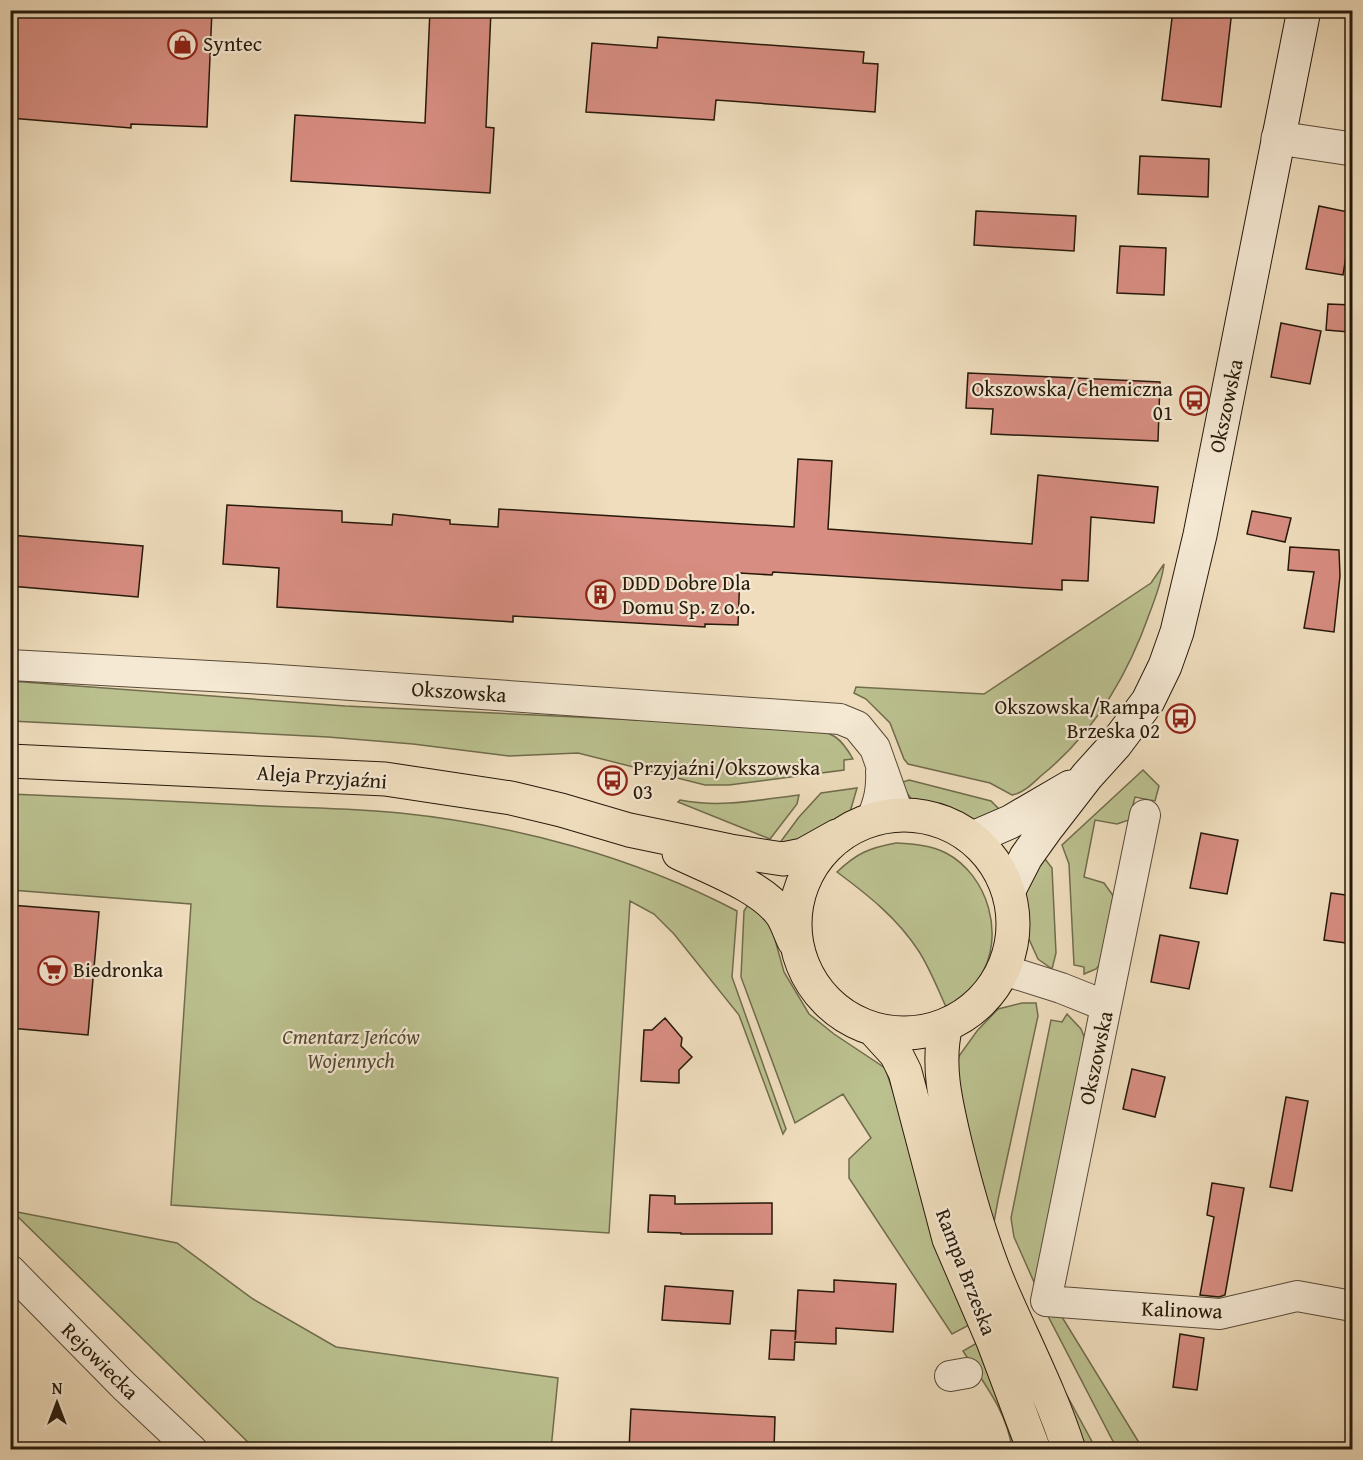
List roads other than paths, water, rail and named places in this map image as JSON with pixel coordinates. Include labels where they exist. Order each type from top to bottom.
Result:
[{"type":"highway","name":"Aleja Przyjaźni","points":[[10,761],[385,780],[512,798],[629,830],[730,851],[783,859],[803,855],[837,836],[885,816]]},
{"type":"highway","points":[[837,836],[809,866],[795,903],[795,943],[805,973],[822,999],[846,1018],[875,1030],[911,1034],[946,1026],[980,1003],[1004,970],[1014,931],[1009,890],[995,861],[973,838],[938,819],[885,816]]},
{"type":"highway","name":"Aleja Przyjaźni","points":[[629,830],[716,871],[769,900],[783,916],[795,943]]},
{"type":"highway","name":"Rampa Brzeska","points":[[946,1026],[942,1042],[941,1066],[947,1106],[972,1210],[999,1284],[1060,1422],[1069,1449]]},
{"type":"highway","name":"Rampa Brzeska","points":[[875,1030],[896,1054],[904,1072],[949,1239],[993,1341],[1034,1449]]},
{"type":"main road","name":"Okszowska","points":[[1009,890],[1026,857],[1087,776],[1115,746],[1148,701],[1165,666],[1177,632],[1205,513],[1304,10]]},
{"type":"main road","points":[[1278,138],[1353,149]]},
{"type":"main road","name":"Okszowska","points":[[973,838],[1010,822],[1087,776]]},
{"type":"street","name":"Okszowska","points":[[10,665],[247,678],[840,719],[857,726],[875,748],[881,768],[885,816]]},
{"type":"street","name":"Okszowska","points":[[1046,1301],[1145,815]]},
{"type":"street","points":[[1004,970],[1061,988],[1106,1006]]},
{"type":"street","name":"Rejowiecka","points":[[10,1270],[124,1386],[192,1449]]},
{"type":"street","name":"Kalinowa","points":[[1046,1301],[1220,1314],[1297,1296],[1353,1306]]},
{"type":"place","name":"Syntec","points":[[182,44]]},
{"type":"place","name":"Okszowska/Chemiczna 01","points":[[1194,401]]},
{"type":"place","name":"DDD Dobre Dla Domu Sp. z o.o.","points":[[601,595]]},
{"type":"place","name":"Okszowska/Rampa Brzeska 02","points":[[1181,719]]},
{"type":"place","name":"Przyjaźni/Okszowska 03","points":[[612,780]]},
{"type":"place","name":"Biedronka","points":[[52,970]]},
{"type":"park label","name":"Cmentarz Jeńców Wojennych","points":[[351,1049]]}]
